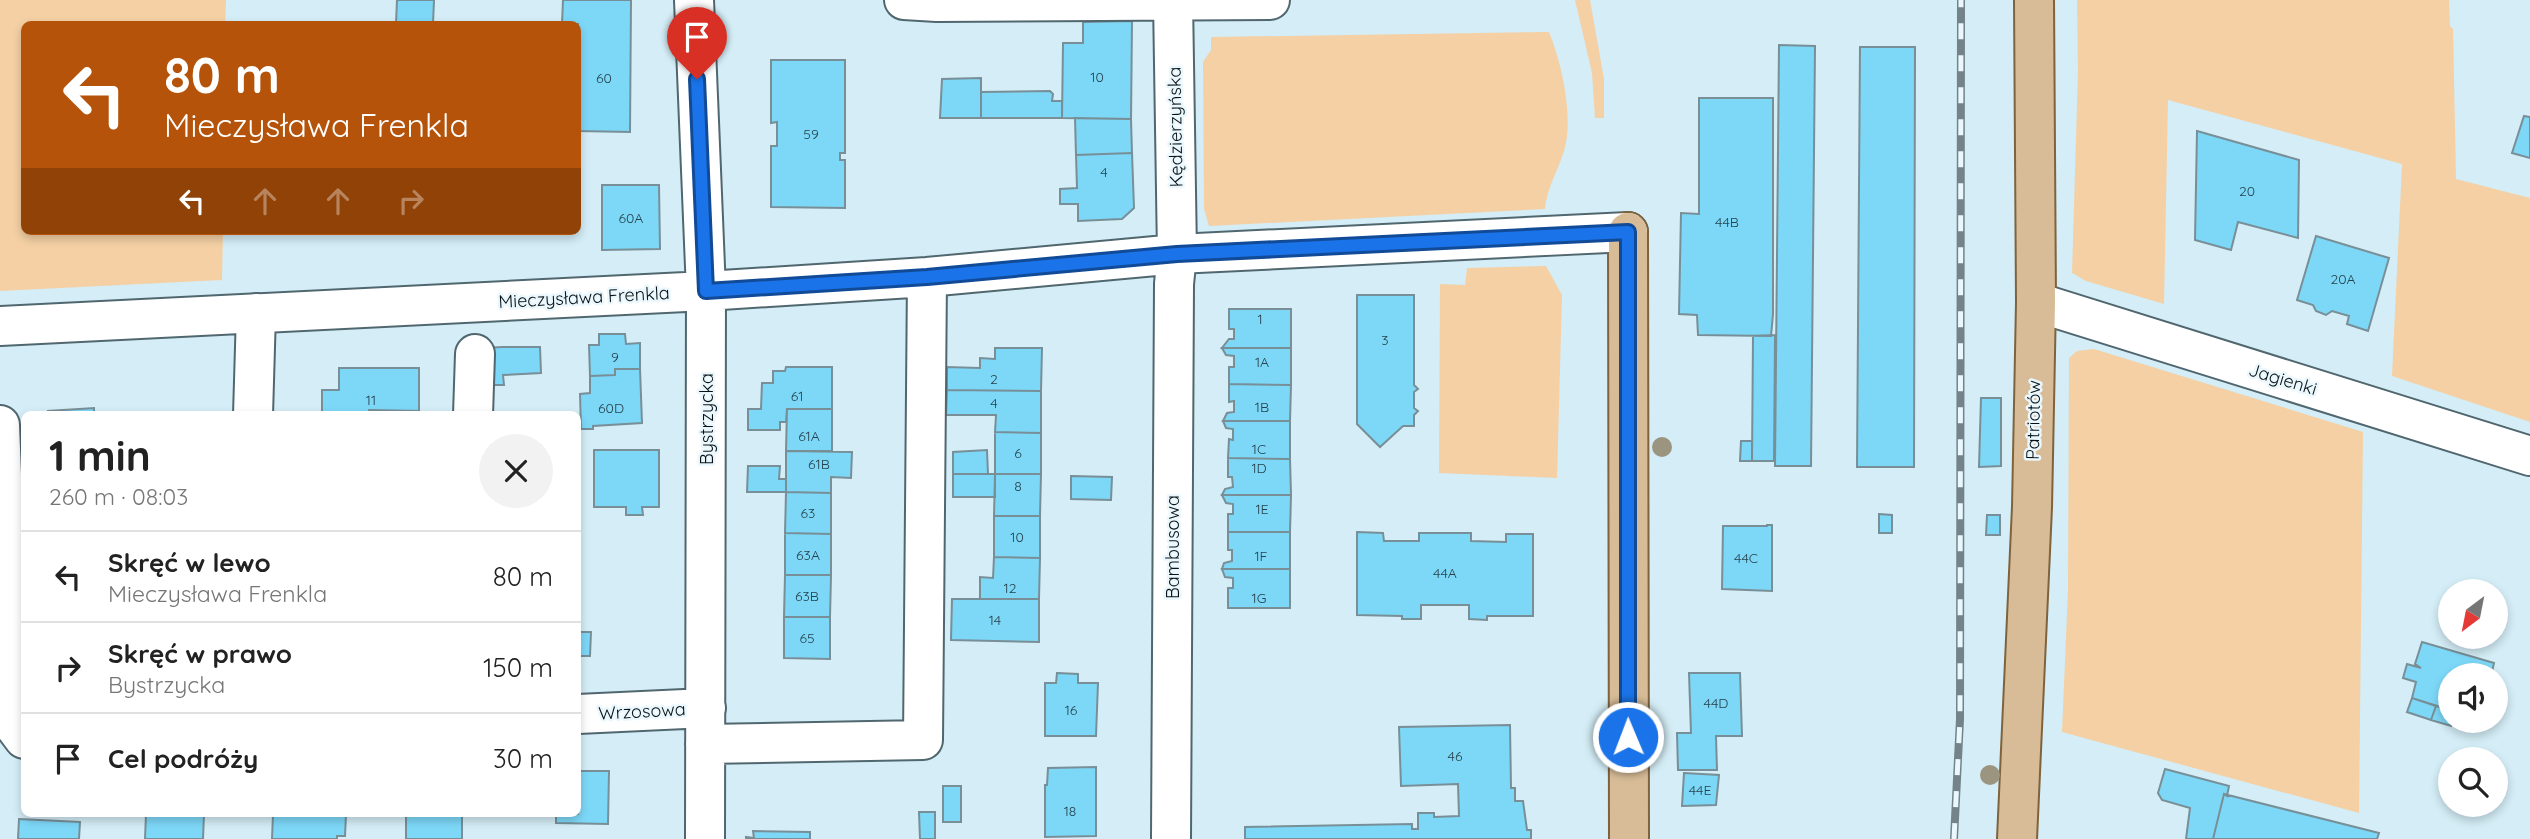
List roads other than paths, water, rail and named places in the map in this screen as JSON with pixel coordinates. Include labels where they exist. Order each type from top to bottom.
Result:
[{"type":"main road","name":"Patriotów","points":[[2017,839],[2032,507],[2036,302],[2034,0]]},
{"type":"main road","points":[[1628,232],[1629,839]]},
{"type":"street","name":"Bystrzycka","points":[[694,0],[706,291],[705,839]]},
{"type":"street","points":[[904,0],[1270,0]]},
{"type":"street","name":"Kędzierzyńska","points":[[1173,1],[1177,254]]},
{"type":"street","name":"Mieczysława Frenkla","points":[[0,326],[706,291],[927,277],[1177,254],[1628,232]]},
{"type":"street","name":"Bambusowa","points":[[1171,839],[1174,284],[1177,254]]},
{"type":"street","name":"Wrzosowa","points":[[581,715],[923,740],[927,277]]},
{"type":"street","name":"Jagienki","points":[[2036,302],[2530,456]]},
{"type":"street","points":[[253,411],[256,313]]},
{"type":"street","points":[[473,411],[475,354]]},
{"type":"street","points":[[0,425],[12,723],[21,735]]},
{"type":"railway","points":[[1954,839],[1960,719],[1961,0]]}]
